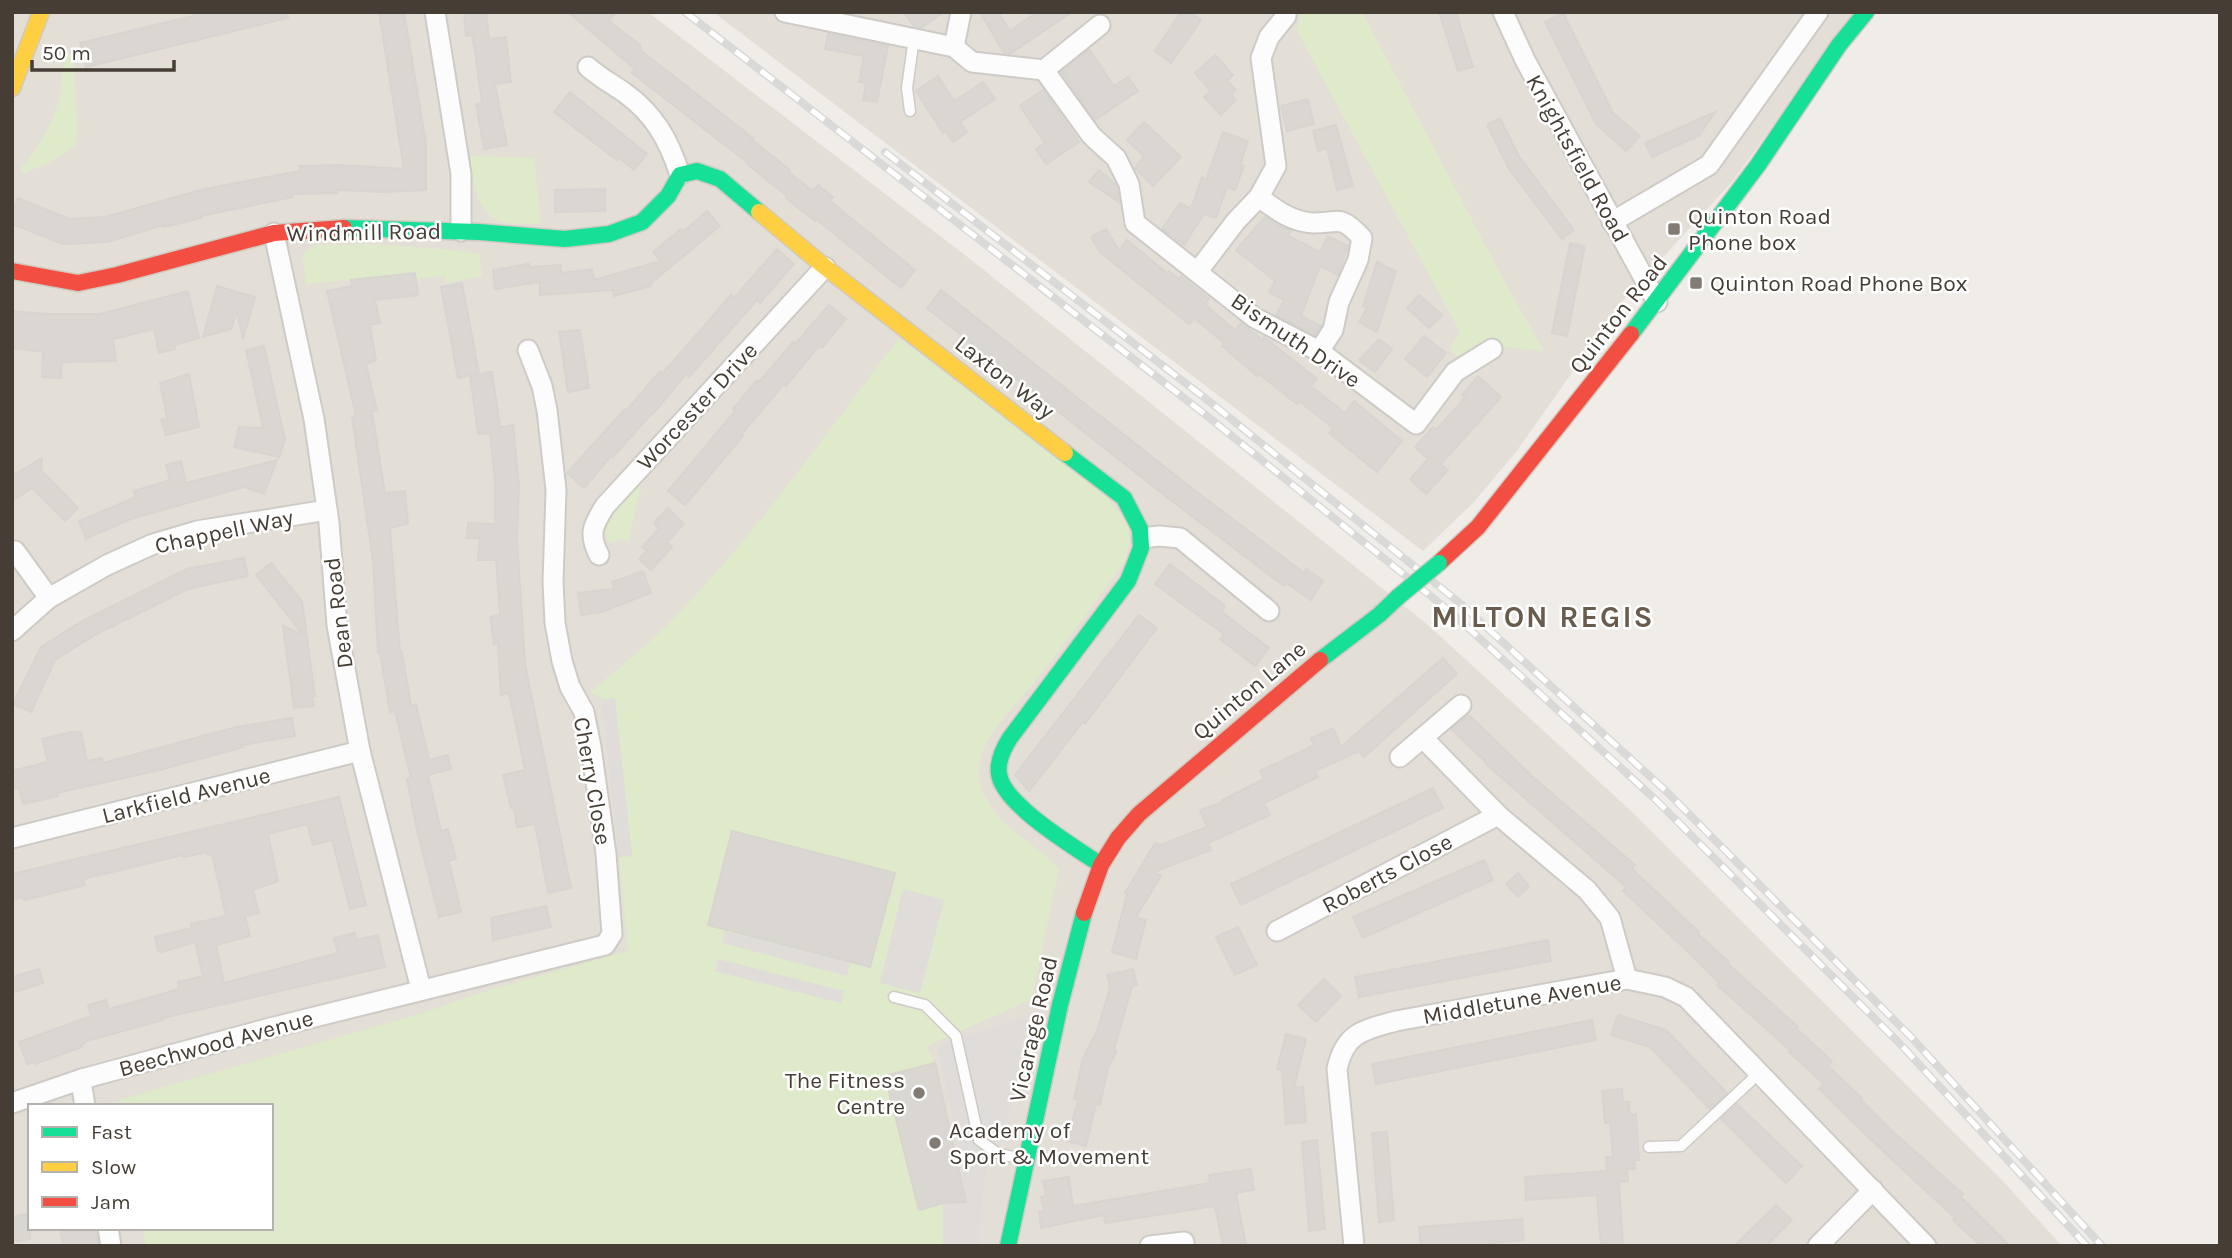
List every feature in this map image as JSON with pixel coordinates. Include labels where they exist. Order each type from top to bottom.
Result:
[{"type":"street","points":[[12,88],[41,12]]},
{"type":"street","name":"Windmill Road","points":[[12,271],[78,283],[274,233],[335,228],[461,231],[461,174],[435,12]]},
{"type":"street","points":[[785,12],[954,47],[972,62],[1044,70],[1100,24]]},
{"type":"street","points":[[954,47],[961,12]]},
{"type":"street","points":[[1198,271],[1236,221],[1259,197],[1276,166],[1261,58],[1269,37],[1286,16],[1286,12]]},
{"type":"street","name":"Knightsfield Road","points":[[1503,12],[1525,60],[1657,302]]},
{"type":"street","name":"Quinton Road","points":[[1438,563],[1478,527],[1496,506],[1657,302],[1758,165],[1839,45],[1866,12]]},
{"type":"street","points":[[1612,222],[1709,165],[1810,14]]},
{"type":"street","points":[[461,231],[565,239],[608,234],[642,222],[668,196],[680,175],[672,149],[651,116],[588,67]]},
{"type":"street","name":"Bismuth Drive","points":[[1044,70],[1092,137],[1116,158],[1129,184],[1135,223],[1255,318],[1319,351],[1416,424],[1455,372],[1492,349]]},
{"type":"street","name":"Laxton Way","points":[[680,175],[697,171],[720,179],[825,267],[1124,498],[1136,515],[1142,538]]},
{"type":"street","points":[[1259,197],[1282,215],[1312,223],[1337,219],[1351,226],[1362,237],[1358,260],[1339,302],[1333,330],[1319,351]]},
{"type":"street","name":"Dean Road","points":[[274,233],[304,364],[327,510],[337,625],[360,751],[421,989]]},
{"type":"street","name":"Worcester Drive","points":[[599,555],[592,542],[595,522],[605,506],[825,267]]},
{"type":"street","name":"Cherry Close","points":[[421,989],[605,944],[612,934],[606,854],[591,747],[584,712],[570,687],[562,661],[555,623],[555,477],[542,386],[528,350]]},
{"type":"street","name":"Chappell Way","points":[[12,631],[49,598],[107,565],[153,544],[197,531],[327,510]]},
{"type":"street","points":[[1101,865],[1024,810],[999,781],[998,762],[1010,738],[1128,581],[1141,554],[1142,538],[1180,538],[1268,611]]},
{"type":"street","points":[[15,551],[49,598]]},
{"type":"street","name":"Quinton Lane","points":[[1101,865],[1118,838],[1139,814],[1438,563]]},
{"type":"street","points":[[1400,758],[1461,705]]},
{"type":"street","points":[[1423,738],[1497,815],[1587,890],[1610,918],[1627,979]]},
{"type":"street","name":"Larkfield Avenue","points":[[12,838],[360,751]]},
{"type":"street","name":"Roberts Close","points":[[1277,931],[1497,815]]},
{"type":"street","name":"Vicarage Road","points":[[1015,1245],[1026,1160],[1082,918],[1101,865]]},
{"type":"street","name":"Middletune Avenue","points":[[1354,1246],[1337,1069],[1347,1043],[1361,1030],[1396,1021],[1627,979],[1665,988],[1686,998],[1926,1246]]},
{"type":"street","name":"Beechwood Avenue","points":[[12,1103],[82,1079],[421,989]]},
{"type":"street","points":[[82,1079],[85,1104]]},
{"type":"street","points":[[1818,1246],[1873,1191]]},
{"type":"street","points":[[1150,1246],[1184,1242],[1184,1246]]},
{"type":"lane","points":[[910,111],[907,88],[914,38]]},
{"type":"lane","points":[[894,997],[925,1004],[956,1036],[979,1140],[997,1153],[1026,1160]]},
{"type":"lane","points":[[1649,1147],[1681,1146],[1758,1074]]},
{"type":"shaded area","points":[[12,12],[648,12],[965,255],[1428,625],[1629,809],[2001,1179],[2062,1246],[12,1246]]},
{"type":"shaded area","points":[[713,12],[1857,12],[1732,182],[1622,302],[1516,452],[1473,503],[1423,551]]},
{"type":"shaded area","points":[[615,698],[632,856],[619,857],[602,700]]},
{"type":"shaded area","points":[[903,889],[944,900],[920,993],[880,983]]},
{"type":"shaded area","points":[[725,931],[850,963],[847,976],[722,943]]},
{"type":"shaded area","points":[[718,959],[844,991],[841,1003],[715,971]]},
{"type":"shaded area","points":[[1028,1016],[1005,1129],[993,1164],[987,1165],[979,1246],[943,1246],[943,1203],[966,1202],[959,1141],[937,1046]]},
{"type":"green space","points":[[1300,12],[1362,12],[1544,351],[1490,345],[1460,358],[1449,350],[1460,332],[1297,31]]},
{"type":"green space","points":[[73,51],[78,132],[75,146],[50,162],[23,174],[21,168],[39,145],[52,119],[59,100],[65,55]]},
{"type":"green space","points":[[470,156],[534,158],[541,224],[503,222],[487,212],[477,195]]},
{"type":"green space","points":[[367,244],[479,254],[482,276],[446,283],[445,276],[420,278],[416,283],[415,273],[306,284],[303,257],[307,250],[316,245]]},
{"type":"green space","points":[[899,338],[1101,490],[1129,524],[1130,544],[1124,563],[1048,665],[998,725],[981,757],[981,786],[995,813],[1059,869],[1032,999],[927,1046],[935,1063],[920,1209],[943,1203],[943,1246],[146,1246],[143,1230],[273,1230],[273,1104],[120,1104],[119,1100],[628,951],[619,857],[632,856],[614,698],[602,700],[603,698],[590,692],[678,614],[737,548],[793,479]]},
{"type":"green space","points":[[636,482],[641,487],[628,542],[622,539],[610,543],[602,529],[605,514]]},
{"type":"building","points":[[197,12],[287,12],[288,18],[86,67],[80,43],[197,15]]},
{"type":"building","points":[[379,12],[404,12],[426,144],[426,190],[338,190],[338,193],[292,194],[293,197],[201,216],[164,227],[163,225],[108,242],[63,244],[12,224],[12,213],[18,198],[69,219],[105,217],[204,189],[300,171],[300,166],[339,165],[404,169]]},
{"type":"building","points":[[464,12],[486,12],[489,39],[506,37],[511,82],[495,84],[507,145],[484,149],[476,104],[482,103],[476,58],[472,35],[466,36]]},
{"type":"building","points":[[568,12],[616,12],[609,21],[641,46],[639,49],[753,138],[751,139],[790,170],[788,172],[813,191],[818,185],[833,197],[830,201],[915,270],[901,288],[786,198],[787,196],[748,163],[632,73],[635,69]]},
{"type":"building","points":[[904,12],[944,12],[921,28],[914,26]]},
{"type":"building","points":[[980,12],[998,12],[1010,31],[1037,12],[1072,12],[1010,54],[1004,53]]},
{"type":"building","points":[[1181,12],[1190,12],[1201,20],[1171,63],[1155,51]]},
{"type":"building","points":[[1439,12],[1456,12],[1473,67],[1458,71]]},
{"type":"building","points":[[1563,13],[1613,113],[1640,136],[1626,151],[1596,124],[1545,22]]},
{"type":"building","points":[[828,34],[888,46],[877,102],[863,100],[866,83],[859,82],[864,56],[825,49]]},
{"type":"building","points":[[1089,49],[1114,86],[1128,77],[1138,91],[1095,120],[1062,72]]},
{"type":"building","points":[[1215,55],[1233,75],[1227,81],[1236,90],[1231,95],[1236,100],[1221,115],[1204,97],[1211,91],[1195,73]]},
{"type":"building","points":[[938,76],[954,101],[983,82],[995,99],[960,122],[967,132],[953,142],[946,131],[943,133],[916,91]]},
{"type":"building","points":[[1043,90],[1079,142],[1046,164],[1036,149],[1045,143],[1020,106]]},
{"type":"building","points":[[570,92],[647,154],[634,170],[554,112]]},
{"type":"building","points":[[1308,99],[1314,124],[1287,131],[1281,106]]},
{"type":"building","points":[[1715,112],[1699,136],[1652,157],[1645,143]]},
{"type":"building","points":[[1500,118],[1519,156],[1574,230],[1562,239],[1509,169],[1487,125]]},
{"type":"building","points":[[1144,122],[1181,157],[1153,186],[1135,168],[1144,156],[1127,140]]},
{"type":"building","points":[[1336,125],[1353,186],[1337,190],[1327,148],[1318,151],[1313,131]]},
{"type":"building","points":[[1223,132],[1248,141],[1240,165],[1244,166],[1235,190],[1227,187],[1216,218],[1204,214],[1184,245],[1162,229],[1180,203],[1191,209],[1202,177],[1206,180]]},
{"type":"building","points":[[1099,170],[1116,185],[1119,202],[1089,182]]},
{"type":"building","points":[[605,189],[605,211],[555,212],[555,190]]},
{"type":"building","points":[[707,211],[720,226],[650,284],[651,286],[614,296],[613,290],[540,295],[540,282],[495,289],[493,270],[529,264],[530,267],[560,265],[561,273],[592,269],[594,280],[661,261],[653,252],[681,229],[683,232]]},
{"type":"building","points":[[1265,217],[1291,231],[1287,235],[1320,252],[1328,236],[1348,246],[1338,275],[1320,266],[1301,316],[1321,326],[1315,335],[1276,315],[1284,300],[1269,292],[1275,281],[1236,250]]},
{"type":"building","points":[[1106,229],[1119,250],[1127,240],[1167,273],[1169,271],[1179,279],[1181,276],[1209,299],[1205,304],[1235,330],[1241,323],[1263,340],[1264,337],[1317,379],[1311,386],[1345,413],[1354,401],[1402,441],[1377,472],[1329,433],[1333,428],[1299,401],[1297,404],[1259,374],[1257,376],[1194,318],[1189,324],[1100,252],[1091,237]]},
{"type":"building","points":[[1570,243],[1585,246],[1567,336],[1552,333]]},
{"type":"building","points":[[777,249],[794,264],[760,303],[757,300],[689,377],[686,374],[584,488],[567,473],[660,371],[663,373],[731,295],[734,298]]},
{"type":"building","points":[[1377,262],[1396,271],[1377,332],[1359,322],[1367,308],[1363,306]]},
{"type":"building","points":[[415,273],[418,295],[375,300],[380,323],[370,325],[376,360],[366,364],[377,410],[372,411],[385,493],[405,491],[408,524],[390,528],[400,652],[411,706],[416,704],[429,760],[448,755],[451,769],[428,775],[441,831],[448,829],[456,859],[449,861],[461,912],[439,917],[417,830],[407,779],[411,778],[395,711],[390,712],[378,653],[373,561],[352,417],[356,416],[327,291],[352,286],[351,280]]},
{"type":"building","points":[[462,283],[479,373],[474,375],[492,372],[500,427],[513,425],[519,485],[517,539],[525,664],[571,888],[548,893],[535,824],[517,827],[503,775],[525,770],[509,693],[501,695],[498,644],[494,644],[490,617],[500,615],[496,560],[478,560],[480,538],[467,538],[468,523],[495,524],[495,480],[490,433],[478,434],[470,375],[458,378],[441,287]]},
{"type":"building","points":[[217,286],[255,297],[243,339],[237,312],[231,329],[203,337]]},
{"type":"building","points":[[941,290],[1184,482],[1304,573],[1306,569],[1323,581],[1311,600],[1286,583],[1284,586],[1164,495],[927,308]]},
{"type":"building","points":[[188,291],[199,338],[174,345],[175,349],[159,353],[154,329],[113,339],[116,361],[62,362],[61,378],[42,377],[43,352],[13,348],[12,311],[100,314]]},
{"type":"building","points":[[1419,295],[1442,315],[1429,328],[1407,308]]},
{"type":"building","points":[[829,305],[846,319],[822,348],[819,346],[786,386],[784,384],[685,505],[668,491],[735,411],[733,409],[757,380],[759,382]]},
{"type":"building","points":[[580,330],[589,388],[568,392],[559,332]]},
{"type":"building","points":[[1424,336],[1446,353],[1427,377],[1405,359]]},
{"type":"building","points":[[1379,339],[1392,349],[1375,372],[1359,360]]},
{"type":"building","points":[[264,346],[285,440],[279,457],[234,447],[239,427],[263,428],[246,350]]},
{"type":"building","points":[[189,374],[199,427],[166,435],[161,420],[167,418],[160,383]]},
{"type":"building","points":[[1478,376],[1501,397],[1441,464],[1448,470],[1426,494],[1410,479],[1428,459],[1415,447],[1433,427],[1436,430],[1465,398],[1462,395]]},
{"type":"building","points":[[42,458],[41,470],[78,508],[65,521],[32,488],[12,501],[12,476]]},
{"type":"building","points":[[277,460],[264,494],[244,487],[131,519],[86,539],[79,521],[136,497],[134,491],[170,480],[166,465],[181,461],[186,483]]},
{"type":"building","points":[[668,508],[684,524],[667,542],[672,547],[651,570],[639,559],[647,551],[642,547],[659,529],[654,523]]},
{"type":"building","points":[[244,558],[248,576],[188,589],[97,634],[55,660],[31,712],[13,704],[41,647],[82,621],[187,569]]},
{"type":"building","points":[[271,563],[302,601],[315,696],[312,696],[314,706],[294,708],[283,626],[303,635],[256,575]]},
{"type":"building","points":[[1170,564],[1225,606],[1221,611],[1269,648],[1255,666],[1220,639],[1224,634],[1155,584]]},
{"type":"building","points":[[643,571],[651,593],[602,612],[581,615],[578,593],[615,589],[612,582]]},
{"type":"building","points":[[1139,615],[1157,628],[1085,724],[1083,722],[1029,791],[1015,775]]},
{"type":"building","points":[[1443,658],[1457,674],[1364,757],[1359,751],[1315,771],[1318,777],[1264,803],[1270,815],[1208,843],[1211,850],[1154,872],[1161,876],[1136,917],[1146,920],[1136,959],[1112,952],[1127,894],[1125,893],[1155,843],[1160,845],[1207,827],[1200,810],[1223,802],[1222,800],[1264,779],[1260,771],[1314,745],[1311,738],[1333,728],[1341,747]]},
{"type":"building","points":[[1469,715],[1533,777],[1635,865],[1632,869],[1699,932],[1728,964],[1798,1027],[1796,1028],[1832,1061],[1828,1066],[1892,1131],[1963,1194],[1961,1197],[2010,1246],[1981,1246],[1819,1089],[1824,1084],[1789,1052],[1791,1051],[1717,985],[1719,983],[1623,891],[1626,887],[1485,763],[1451,729]]},
{"type":"building","points":[[292,718],[295,736],[242,745],[243,747],[160,770],[57,793],[58,796],[23,804],[19,788],[15,788],[12,777],[12,771],[48,762],[42,739],[72,732],[81,732],[87,761],[102,758],[103,763],[236,727]]},
{"type":"building","points":[[1433,788],[1443,808],[1241,905],[1231,884]]},
{"type":"building","points":[[339,797],[366,905],[350,909],[332,840],[313,845],[307,824],[268,834],[278,881],[253,890],[259,913],[245,916],[250,936],[216,945],[224,983],[338,953],[334,938],[355,933],[356,940],[378,935],[385,967],[163,1018],[87,1041],[82,1047],[35,1064],[27,1064],[19,1042],[91,1016],[88,1005],[106,1000],[109,1009],[179,989],[178,982],[203,976],[195,942],[162,952],[158,951],[155,937],[192,928],[191,924],[226,916],[212,854],[208,855],[208,852],[184,857],[183,855],[83,879],[85,885],[24,900],[23,897],[12,900],[12,874]]},
{"type":"building","points":[[732,831],[895,873],[870,967],[708,925]]},
{"type":"building","points":[[1484,860],[1493,880],[1363,938],[1353,917]]},
{"type":"building","points":[[1518,873],[1529,886],[1518,897],[1506,884]]},
{"type":"building","points":[[546,906],[551,927],[493,940],[491,918]]},
{"type":"building","points":[[1238,927],[1257,965],[1235,975],[1216,937]]},
{"type":"building","points":[[1548,940],[1551,961],[1359,997],[1355,977]]},
{"type":"building","points":[[39,969],[43,983],[12,993],[12,977]]},
{"type":"building","points":[[1133,969],[1137,985],[1132,986],[1114,1050],[1117,1051],[1108,1068],[1100,1105],[1096,1104],[1086,1146],[1067,1141],[1078,1100],[1074,1099],[1083,1058],[1097,1031],[1110,988],[1107,975]]},
{"type":"building","points":[[1324,979],[1341,996],[1316,1022],[1298,1005]]},
{"type":"building","points":[[1618,1015],[1666,1030],[1727,1093],[1710,1109],[1650,1047],[1611,1035]]},
{"type":"building","points":[[1592,1020],[1596,1040],[1376,1084],[1372,1064]]},
{"type":"building","points":[[1286,1034],[1306,1039],[1294,1088],[1303,1087],[1306,1122],[1286,1124],[1282,1070],[1277,1069]]},
{"type":"building","points":[[935,1063],[966,1202],[943,1203],[919,1210],[885,1076]]},
{"type":"building","points":[[1622,1089],[1623,1102],[1629,1102],[1630,1115],[1636,1114],[1639,1160],[1634,1160],[1635,1169],[1627,1169],[1628,1181],[1619,1182],[1623,1246],[1601,1246],[1597,1195],[1526,1200],[1525,1177],[1607,1171],[1606,1157],[1613,1157],[1610,1122],[1605,1123],[1602,1091]]},
{"type":"building","points":[[1737,1104],[1802,1166],[1786,1183],[1721,1119]]},
{"type":"building","points":[[1387,1132],[1394,1220],[1379,1222],[1372,1133]]},
{"type":"building","points":[[1317,1140],[1325,1229],[1309,1231],[1302,1142]]},
{"type":"building","points":[[1251,1169],[1254,1190],[1236,1193],[1246,1246],[1223,1246],[1215,1206],[1105,1223],[1104,1215],[1041,1228],[1039,1212],[1044,1212],[1041,1197],[1046,1196],[1043,1181],[1069,1177],[1073,1206],[1210,1183],[1209,1175]]},
{"type":"building","points":[[1776,1205],[1792,1220],[1766,1246],[1734,1246]]},
{"type":"building","points":[[28,1213],[30,1239],[12,1242],[12,1217]]},
{"type":"building","points":[[1522,1219],[1524,1240],[1461,1246],[1421,1246],[1419,1227]]},
{"type":"building","points":[[60,1230],[96,1230],[99,1246],[63,1246]]},
{"type":"railway","points":[[685,12],[1202,412],[1453,614],[1657,801],[1903,1047],[2087,1246]]},
{"type":"railway","points":[[885,152],[1210,402],[1461,604],[1666,791],[1912,1038],[2102,1246]]},
{"type":"traffic: fast","points":[[1631,334],[1758,165],[1839,45],[1866,12]]},
{"type":"traffic: fast","points":[[344,228],[479,232],[565,239],[609,234],[642,222],[668,196],[680,175],[697,171],[720,179],[759,212]]},
{"type":"traffic: fast","points":[[1065,453],[1124,498],[1140,529],[1141,548],[1128,581],[1010,738],[1001,755],[999,774],[1013,799],[1026,812],[1101,865]]},
{"type":"traffic: fast","points":[[1398,597],[1439,563]]},
{"type":"traffic: fast","points":[[1320,660],[1398,597]]},
{"type":"traffic: fast","points":[[1008,1246],[1060,1005],[1084,913]]},
{"type":"traffic: slow","points":[[12,88],[41,12]]},
{"type":"traffic: slow","points":[[759,212],[825,267],[1065,453]]},
{"type":"traffic: jam","points":[[12,271],[78,283],[274,233],[344,228]]},
{"type":"traffic: jam","points":[[1439,563],[1478,527],[1631,334]]},
{"type":"traffic: jam","points":[[1084,913],[1101,865],[1118,838],[1139,814],[1320,660]]},
{"type":"place","name":"Quinton Road Phone box","points":[[1674,229]]},
{"type":"place","name":"Quinton Road Phone Box","points":[[1696,283]]},
{"type":"place","name":"The Fitness Centre","points":[[919,1093]]},
{"type":"place","name":"Academy of Sport & Movement","points":[[935,1143]]},
{"type":"district","name":"MILTON REGIS","points":[[1543,617]]}]
